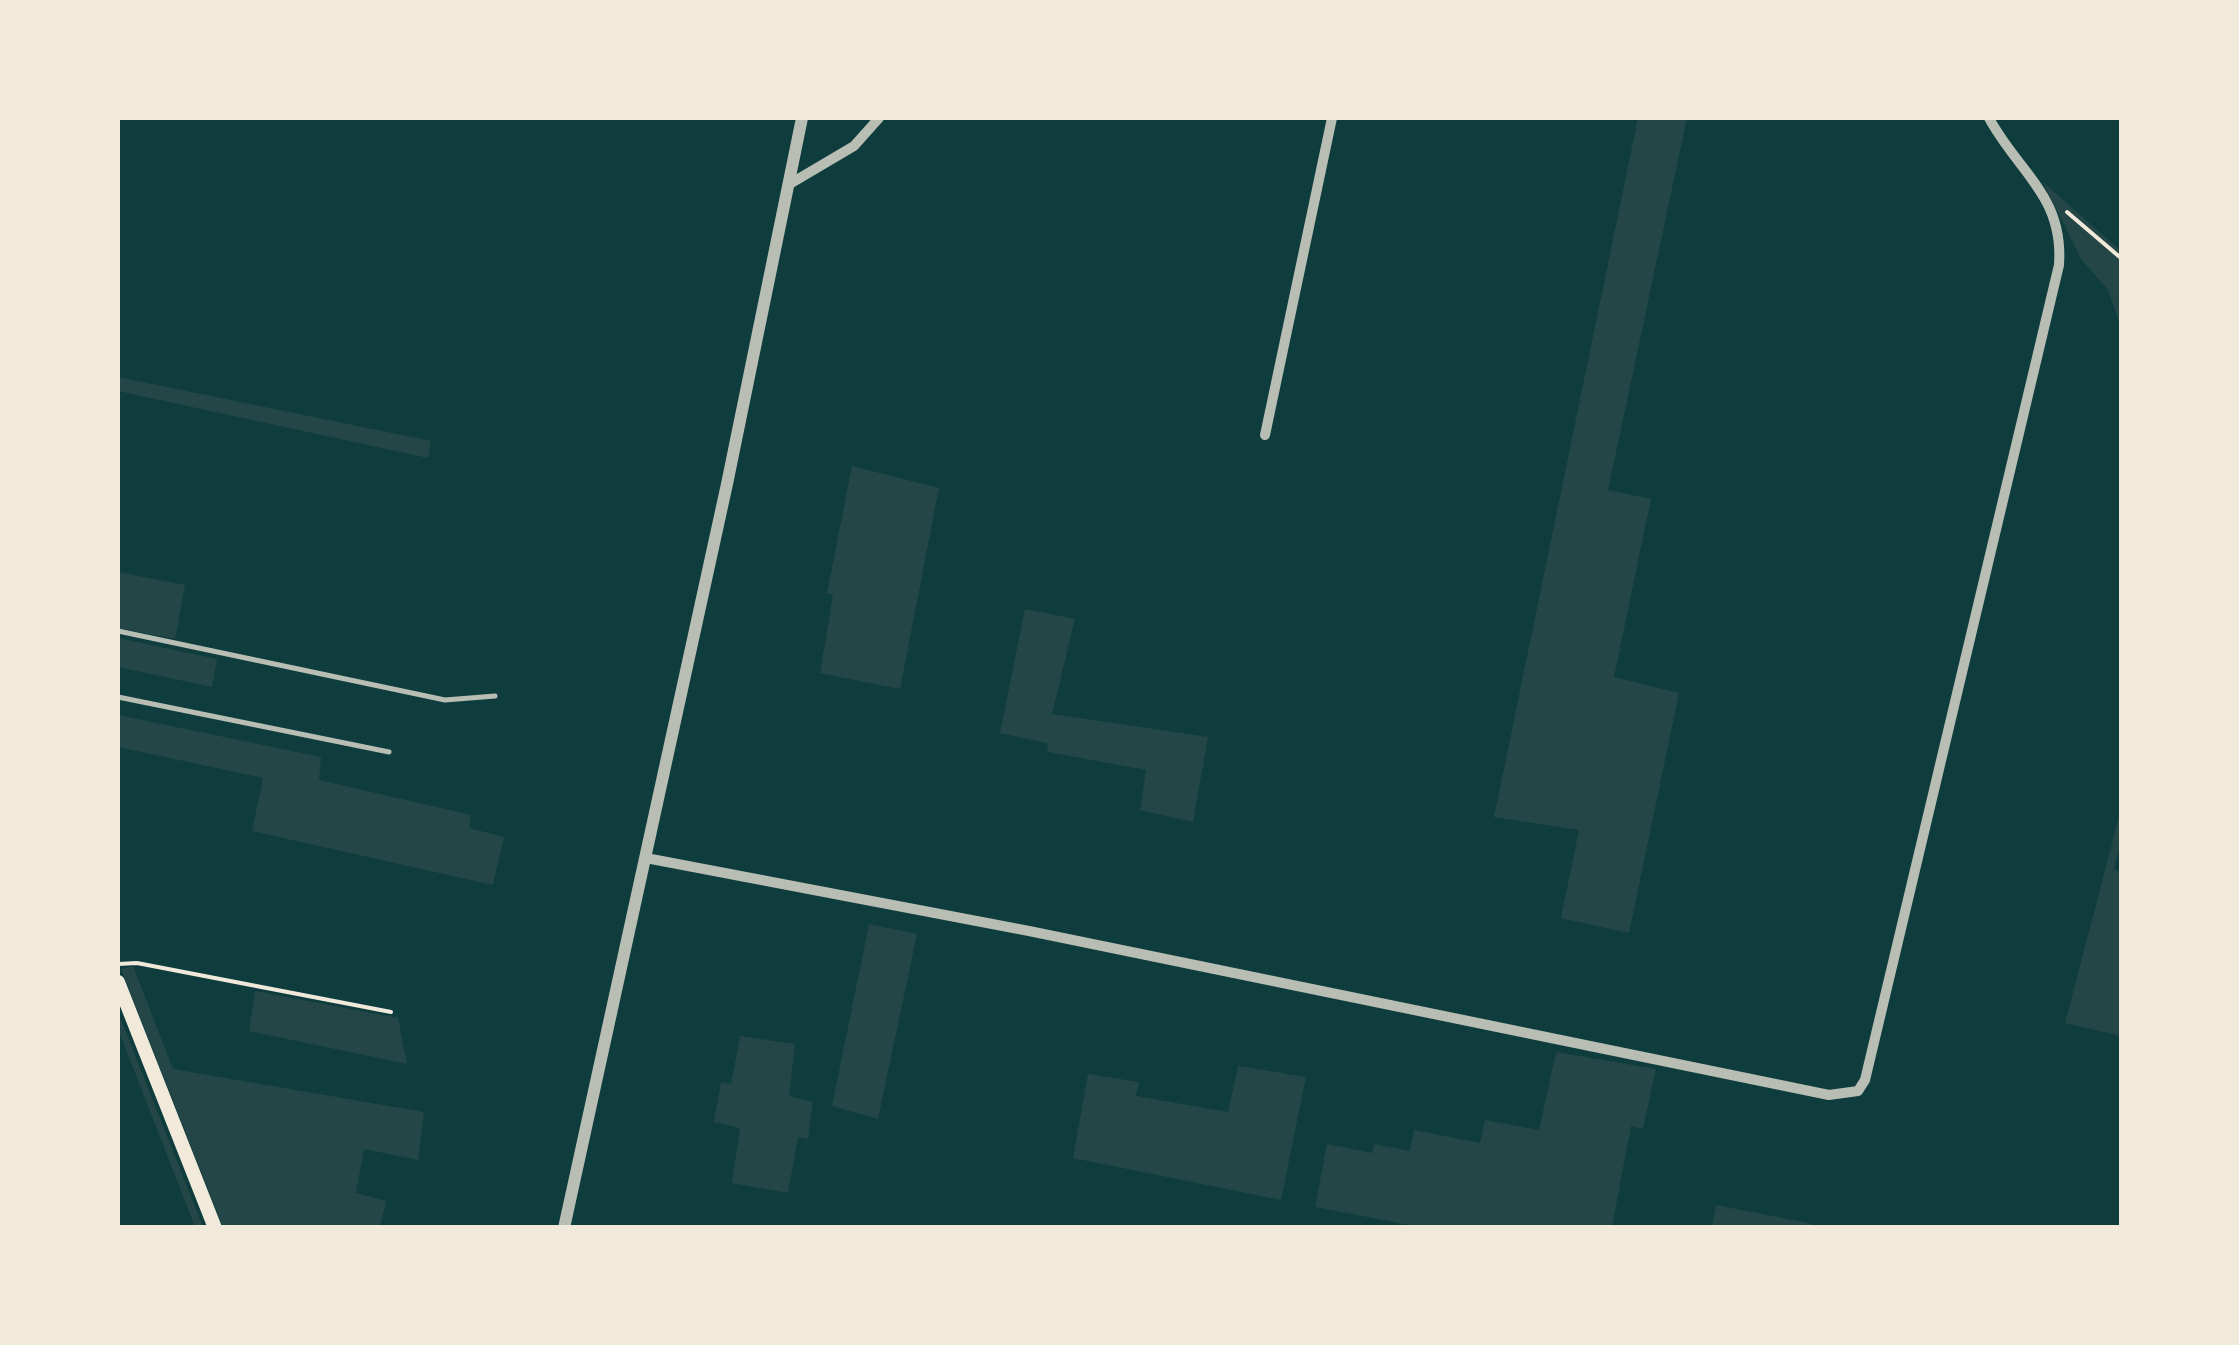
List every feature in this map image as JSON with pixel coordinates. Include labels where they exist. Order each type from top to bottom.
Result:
[{"type":"main road","points":[[118,982],[215,1228]]},
{"type":"street","points":[[564,1228],[802,118]]},
{"type":"street","points":[[788,185],[854,146],[879,118]]},
{"type":"street","points":[[1264,435],[1332,118]]},
{"type":"street","points":[[646,858],[1028,931],[1829,1096],[1858,1091],[1865,1080],[2059,265],[2061,238],[2049,203],[1989,118]]},
{"type":"lane","points":[[118,631],[446,700],[496,696]]},
{"type":"lane","points":[[118,697],[390,752]]},
{"type":"path","points":[[2049,203],[2072,214],[2120,255]]},
{"type":"path","points":[[118,964],[137,963],[391,1012]]},
{"type":"shaded area","points":[[1638,118],[1687,118],[1608,490],[1651,499],[1614,677],[1679,693],[1629,933],[1561,918],[1579,830],[1494,817]]},
{"type":"shaded area","points":[[2043,182],[2121,251],[2121,328],[2108,290],[2081,259]]},
{"type":"shaded area","points":[[118,377],[431,441],[428,458],[118,391]]},
{"type":"shaded area","points":[[852,466],[939,488],[900,689],[820,673],[833,595],[827,593]]},
{"type":"shaded area","points":[[118,572],[185,585],[175,639],[118,628]]},
{"type":"shaded area","points":[[1025,609],[1075,619],[1052,714],[1208,737],[1193,822],[1140,810],[1146,770],[1048,752],[1047,743],[1000,733]]},
{"type":"shaded area","points":[[118,638],[217,659],[212,687],[118,667]]},
{"type":"shaded area","points":[[118,715],[321,757],[319,780],[471,815],[469,828],[504,837],[493,885],[252,831],[263,778],[118,747]]},
{"type":"shaded area","points":[[2121,809],[2121,842],[2114,869],[2122,872],[2121,1036],[2065,1023]]},
{"type":"shaded area","points":[[869,924],[917,934],[878,1119],[832,1106]]},
{"type":"shaded area","points":[[133,966],[173,1069],[424,1112],[418,1160],[364,1149],[356,1193],[386,1201],[380,1227],[223,1227],[121,969]]},
{"type":"shaded area","points":[[255,991],[398,1018],[407,1064],[249,1031]]},
{"type":"shaded area","points":[[118,1012],[203,1227],[195,1227],[118,1029]]},
{"type":"shaded area","points":[[740,1036],[795,1044],[789,1096],[813,1102],[808,1139],[798,1137],[788,1193],[732,1183],[740,1128],[714,1122],[721,1082],[731,1084]]},
{"type":"shaded area","points":[[1556,1052],[1656,1069],[1643,1129],[1631,1126],[1612,1227],[1420,1227],[1315,1207],[1327,1144],[1372,1153],[1374,1144],[1410,1151],[1414,1130],[1480,1143],[1485,1120],[1539,1130]]},
{"type":"shaded area","points":[[1238,1066],[1306,1077],[1281,1200],[1073,1158],[1088,1074],[1139,1082],[1136,1096],[1228,1112]]},
{"type":"shaded area","points":[[1716,1205],[1813,1224],[1712,1227]]}]
